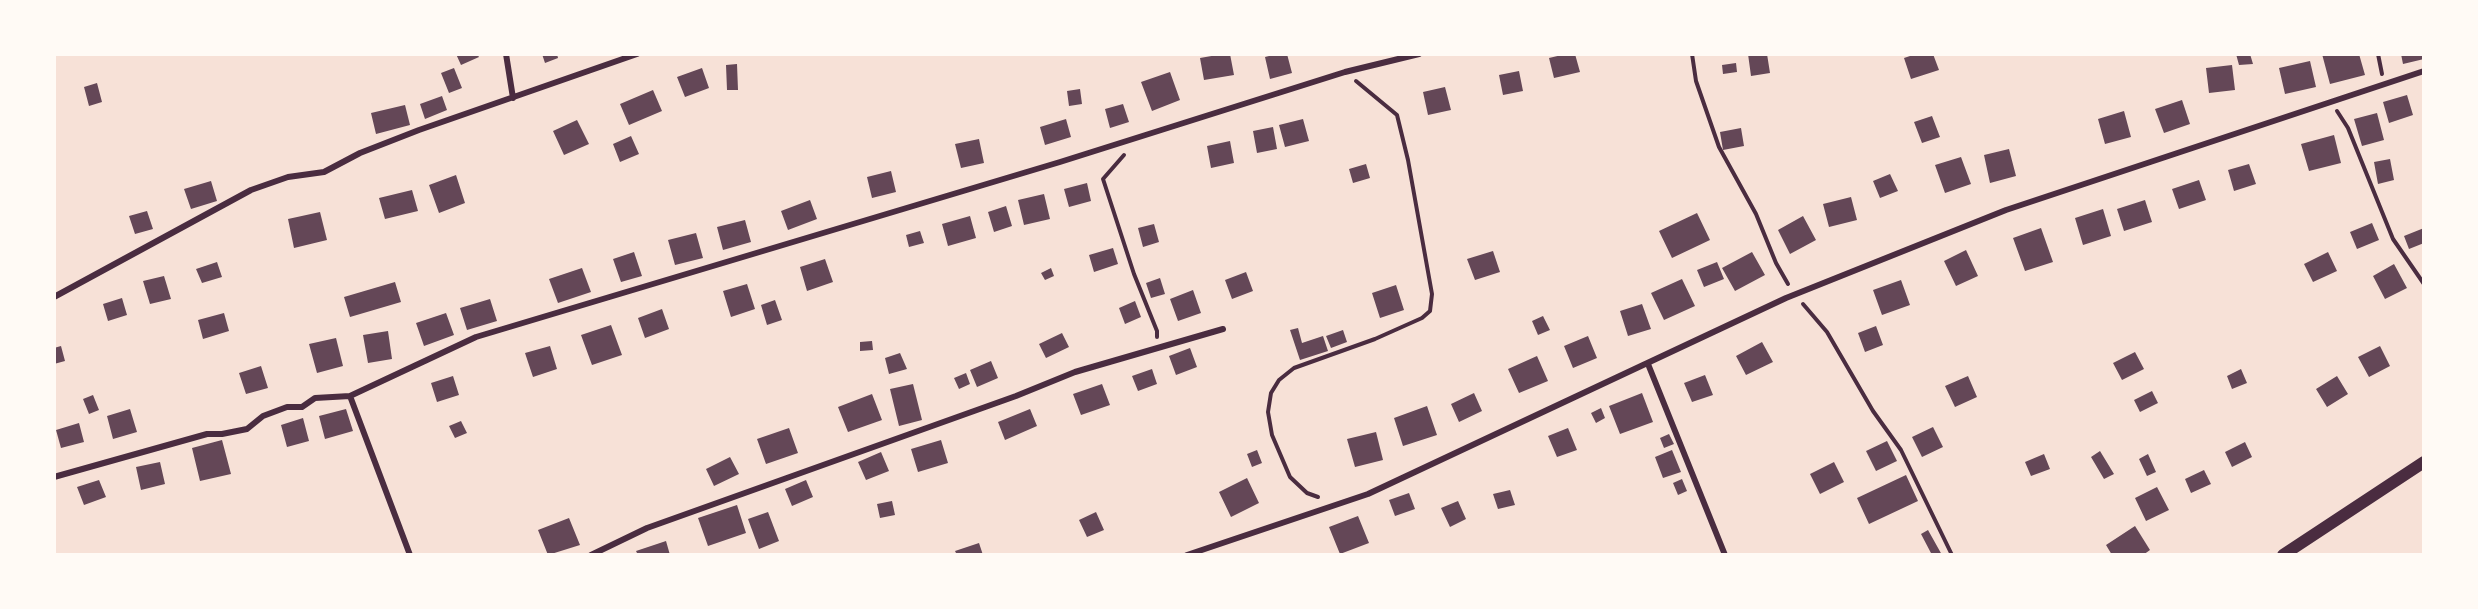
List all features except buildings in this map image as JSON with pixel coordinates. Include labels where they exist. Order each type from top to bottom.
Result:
[{"type":"main road","points":[[2283,555],[2424,462]]},
{"type":"street","points":[[506,54],[513,98]]},
{"type":"street","points":[[54,297],[251,190],[288,177],[324,172],[360,153],[419,130],[637,54]]},
{"type":"street","points":[[54,477],[207,434],[222,434],[247,429],[263,416],[287,407],[302,407],[315,398],[350,396],[476,337],[1140,137],[1345,72],[1419,54]]},
{"type":"street","points":[[1187,555],[1368,494],[1794,294],[2007,210],[2424,71]]},
{"type":"street","points":[[591,555],[647,528],[1016,396],[1075,372],[1223,329]]},
{"type":"street","points":[[1648,364],[1725,555]]},
{"type":"street","points":[[350,396],[410,555]]},
{"type":"path","points":[[1692,54],[1696,81],[1719,147],[1756,214],[1776,263],[1794,294],[1827,332],[1873,411],[1901,450],[1953,555]]},
{"type":"path","points":[[2378,54],[2384,84]]},
{"type":"path","points":[[1335,504],[1307,493],[1290,477],[1272,435],[1268,412],[1270,393],[1279,380],[1294,368],[1374,339],[1422,318],[1430,311],[1432,294],[1408,160],[1397,115],[1345,72]]},
{"type":"path","points":[[2331,101],[2348,128],[2392,239],[2424,284]]},
{"type":"path","points":[[1140,137],[1103,179],[1134,273],[1157,331],[1157,348]]}]
